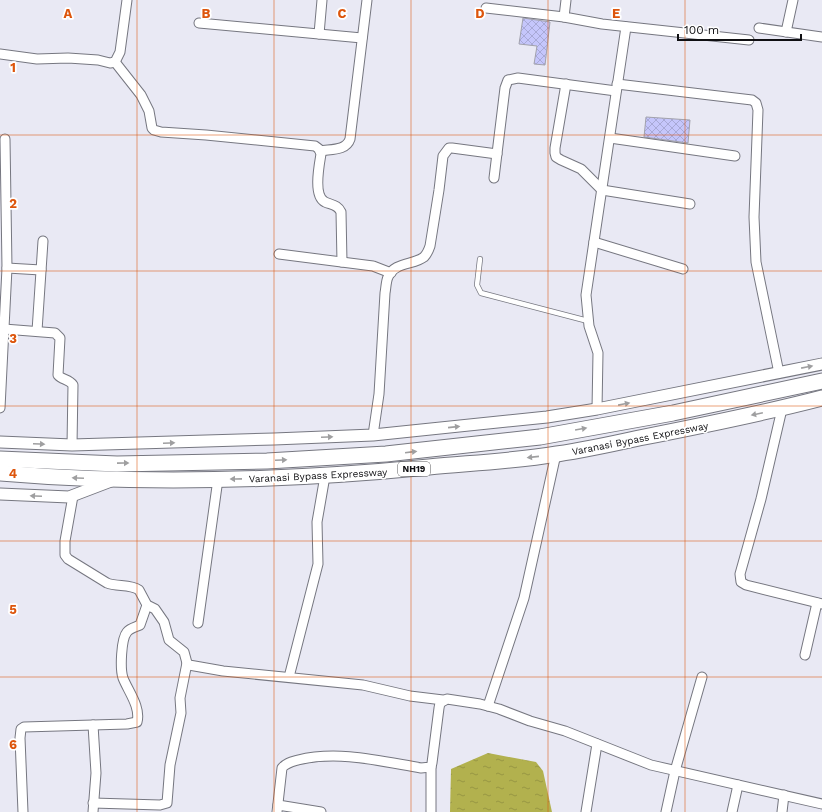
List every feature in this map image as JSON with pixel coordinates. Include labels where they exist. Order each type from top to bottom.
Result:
[{"type":"highway","name":"Varanasi Bypass Expressway","points":[[0,459],[117,464],[267,461],[386,454],[540,437],[673,413],[822,381]]},
{"type":"highway","name":"Varanasi Bypass Expressway","points":[[0,473],[114,480],[325,476],[396,470],[556,454],[782,409],[822,398]]},
{"type":"street","points":[[115,62],[120,52],[127,0]]},
{"type":"street","points":[[319,34],[322,0]]},
{"type":"street","points":[[320,151],[341,148],[348,144],[350,139],[367,0]]},
{"type":"street","points":[[564,17],[566,0]]},
{"type":"street","points":[[786,32],[792,0]]},
{"type":"street","points":[[486,8],[564,17],[626,27],[749,40]]},
{"type":"street","points":[[199,24],[362,38]]},
{"type":"street","points":[[597,409],[598,353],[588,321],[586,295],[626,27]]},
{"type":"street","points":[[759,28],[822,37]]},
{"type":"street","points":[[0,54],[37,59],[68,58],[98,60],[110,63],[115,62]]},
{"type":"street","points":[[115,62],[141,95],[149,111],[152,128],[154,130],[161,132],[315,146],[320,151],[318,193],[322,200],[338,207],[341,212],[342,262]]},
{"type":"street","points":[[494,178],[505,88],[508,80],[518,78],[566,84],[617,87],[752,100],[756,103],[758,110],[754,217],[756,262],[778,373]]},
{"type":"street","points":[[566,84],[555,153],[556,157],[582,169],[602,190],[690,204]]},
{"type":"street","points":[[610,138],[735,156]]},
{"type":"street","points":[[0,408],[7,268],[3,216],[5,139]]},
{"type":"street","points":[[373,435],[379,394],[385,292],[388,277],[391,273],[404,264],[424,257],[428,251],[437,204],[443,156],[446,150],[448,148],[452,148],[497,154]]},
{"type":"street","points":[[37,332],[43,241]]},
{"type":"street","points":[[594,242],[683,269]]},
{"type":"street","points":[[279,254],[373,266],[391,273]]},
{"type":"street","points":[[7,268],[41,270]]},
{"type":"street","points":[[4,329],[54,333],[60,338],[58,375],[60,378],[71,382],[73,385],[72,446]]},
{"type":"street","points":[[0,442],[72,446],[373,435],[547,417],[597,409],[822,364]]},
{"type":"street","points":[[782,409],[761,499],[740,574],[741,582],[746,586],[820,603],[805,655]]},
{"type":"street","points":[[488,706],[524,598],[556,454]]},
{"type":"street","points":[[289,677],[318,564],[317,522],[325,476]]},
{"type":"street","points":[[198,623],[218,479]]},
{"type":"street","points":[[0,494],[69,497],[114,480]]},
{"type":"street","points":[[73,496],[65,541],[65,555],[107,583],[114,586],[136,588],[139,590],[146,605],[158,612],[164,622],[169,640],[184,652],[187,663],[180,698],[181,713],[170,765],[166,803],[160,805],[93,808],[96,773],[94,725]]},
{"type":"street","points":[[23,812],[20,729],[24,727],[127,724],[137,722],[137,710],[122,674],[123,641],[127,631],[140,625],[146,605]]},
{"type":"street","points":[[187,663],[189,665],[223,671],[363,685],[410,696],[455,700],[488,706],[530,722],[565,731],[651,765],[822,804]]},
{"type":"street","points":[[666,812],[675,771],[702,678]]},
{"type":"street","points":[[430,812],[431,767],[438,708],[443,700]]},
{"type":"street","points":[[586,812],[597,744]]},
{"type":"street","points":[[321,812],[278,809],[282,768],[284,764],[322,756],[349,756],[421,768],[431,767]]},
{"type":"street","points":[[732,812],[738,785]]},
{"type":"street","points":[[782,812],[784,795]]},
{"type":"lane","points":[[480,258],[477,285],[481,293],[588,321]]},
{"type":"water","points":[[488,753],[536,762],[543,771],[552,812],[450,812],[451,769]]},
{"type":"building","points":[[523,18],[550,22],[545,65],[534,64],[537,46],[519,44]]},
{"type":"building","points":[[646,117],[690,120],[688,143],[644,137]]}]
